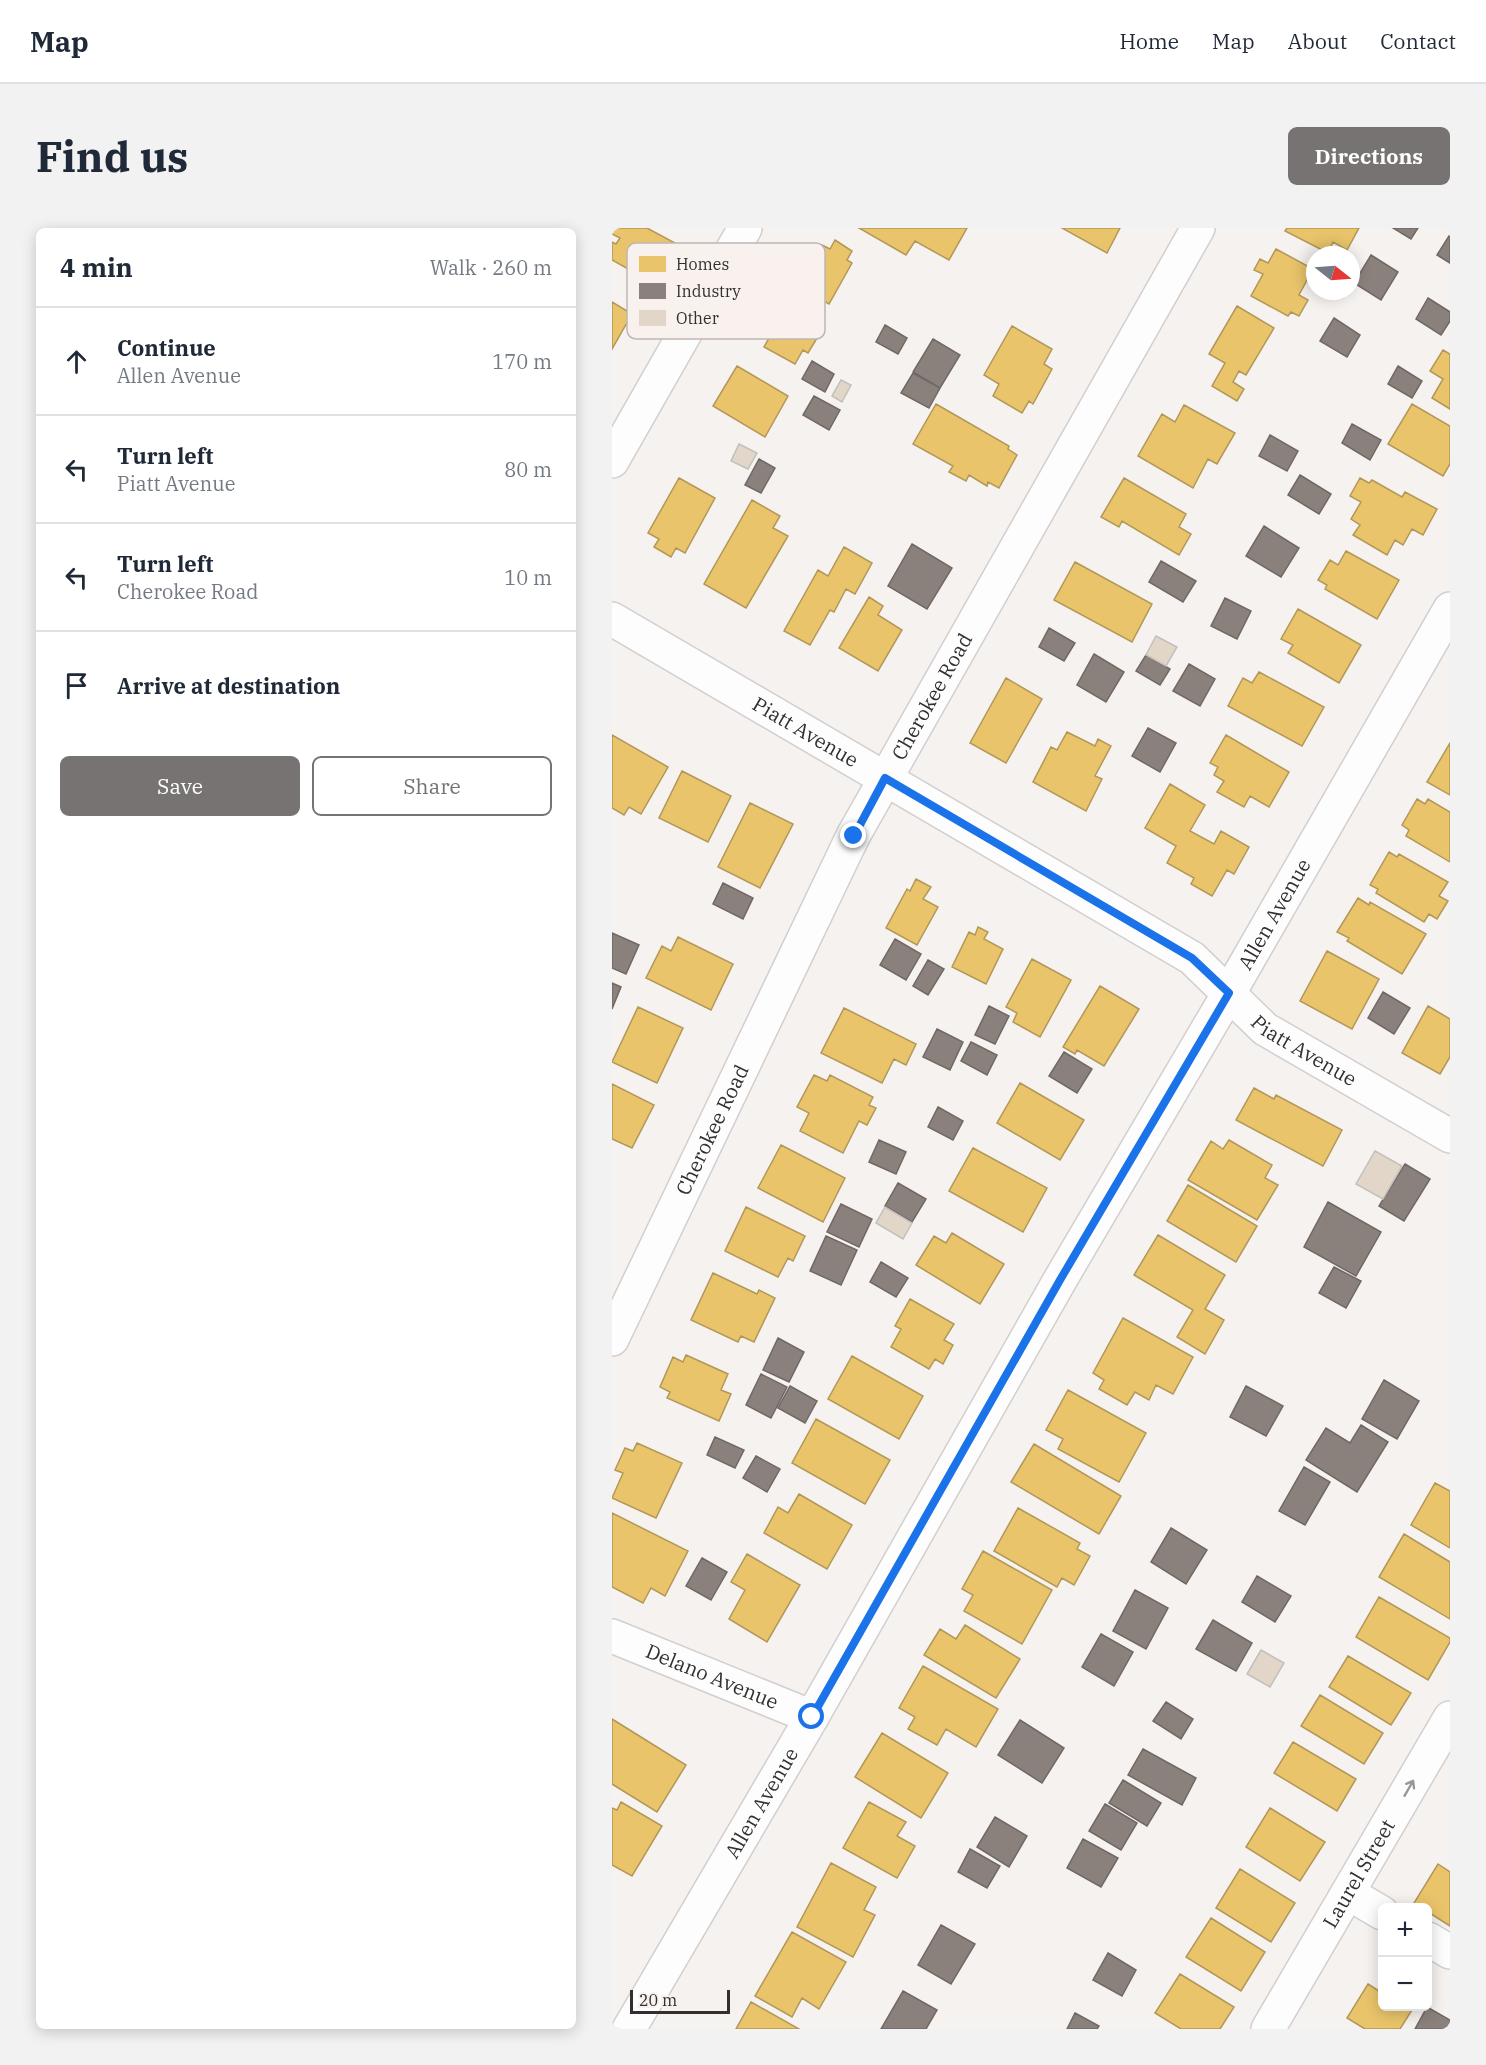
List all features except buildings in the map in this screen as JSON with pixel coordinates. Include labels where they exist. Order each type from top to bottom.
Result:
[{"type":"street","points":[[737,243],[746,228]]},
{"type":"street","name":"Cherokee Road","points":[[612,1339],[854,836],[1198,228]]},
{"type":"street","points":[[612,461],[682,339]]},
{"type":"street","name":"Allen Avenue","points":[[629,2029],[812,1717],[1060,1280],[1229,993],[1450,609]]},
{"type":"street","name":"Piatt Avenue","points":[[612,619],[1192,958],[1265,1029],[1450,1136]]},
{"type":"street","name":"Delano Avenue","points":[[612,1636],[812,1717]]},
{"type":"street","name":"Laurel Street","points":[[1268,2029],[1450,1718]]},
{"type":"street","points":[[1348,1893],[1378,1910]]},
{"type":"street","points":[[1432,1941],[1450,1952]]},
{"type":"route","points":[[812,1717],[1060,1280],[1229,993],[1192,958],[885,778],[854,836]]}]
